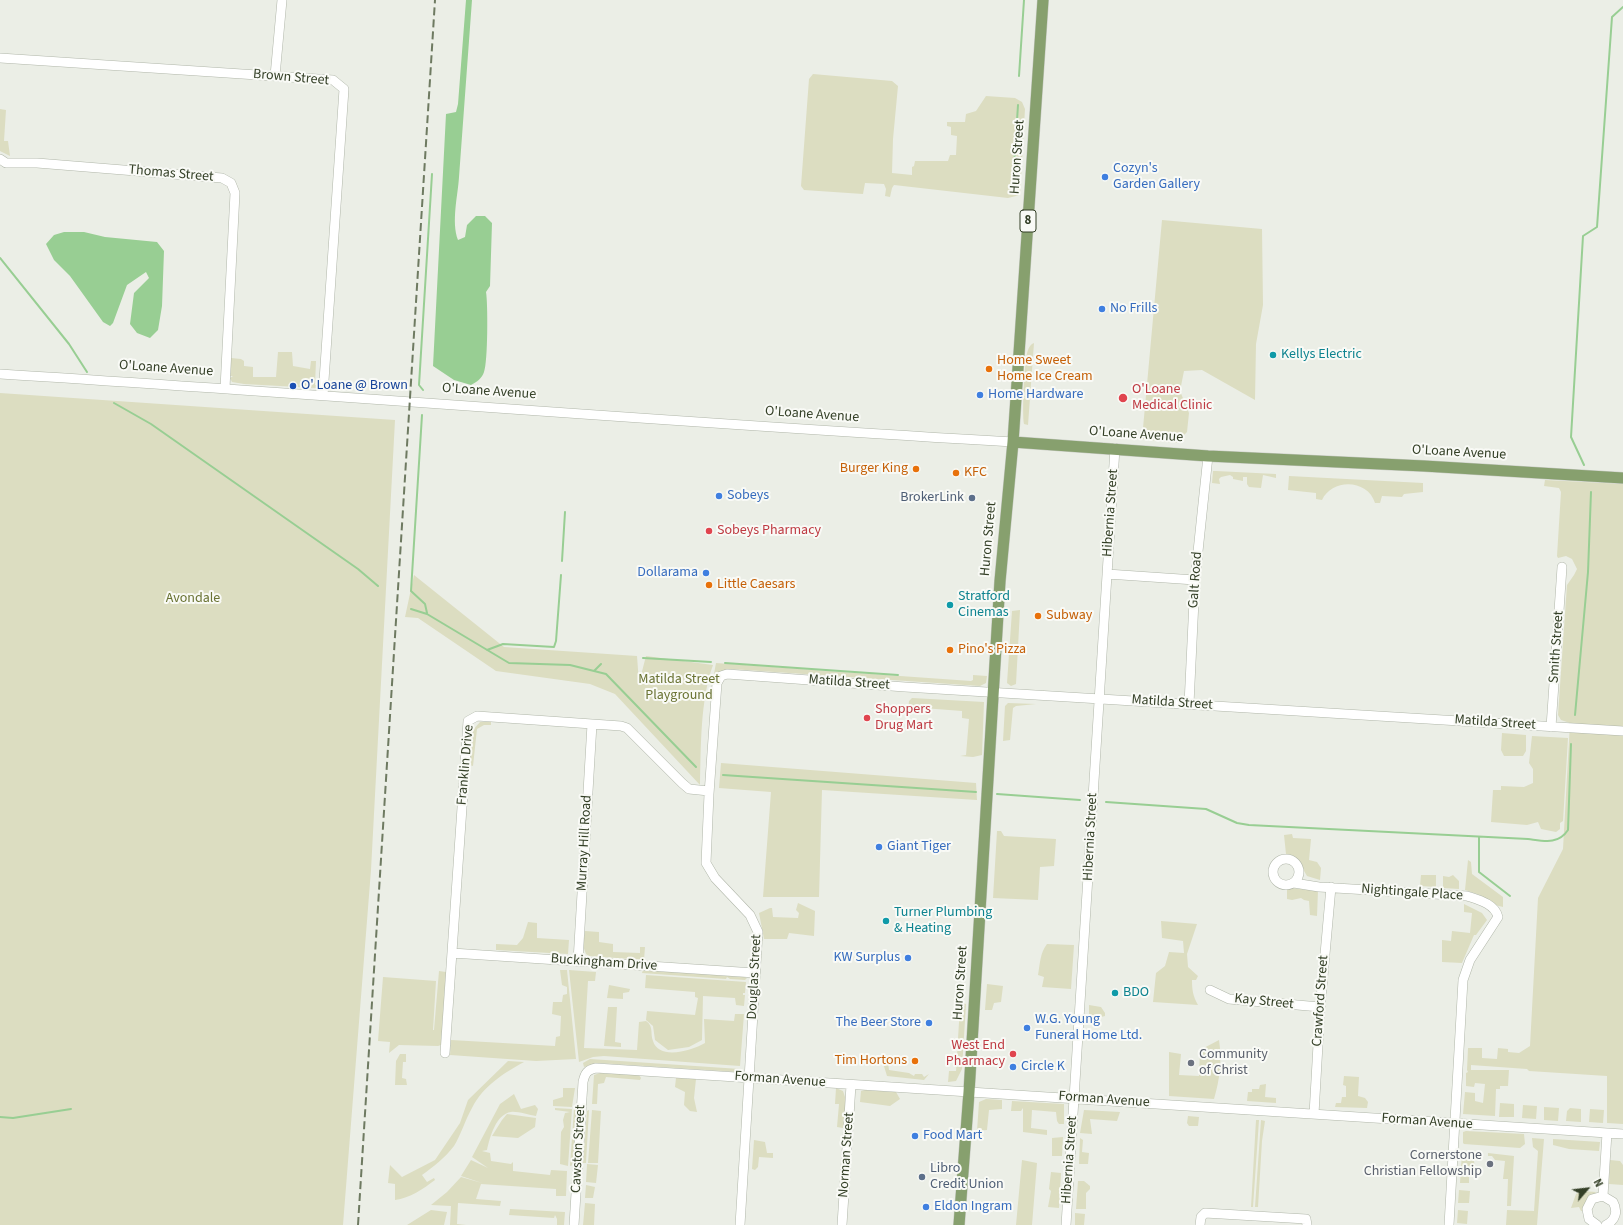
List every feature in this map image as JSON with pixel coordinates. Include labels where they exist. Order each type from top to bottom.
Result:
[{"type":"main road","name":"Huron Street","points":[[959,1225],[969,1092],[1000,581],[1014,442],[1043,0]]},
{"type":"main road","name":"O'Loane Avenue","points":[[1014,442],[1115,448],[1208,456],[1424,466],[1623,478]]},
{"type":"street","points":[[275,76],[282,0]]},
{"type":"street","name":"Brown Street","points":[[0,58],[333,80],[344,89],[323,395]]},
{"type":"street","name":"Thomas Street","points":[[0,159],[6,163],[37,163],[222,178],[231,183],[235,193],[225,388]]},
{"type":"street","name":"O'Loane Avenue","points":[[0,374],[225,388],[841,432],[1014,442]]},
{"type":"street","name":"Hibernia Street","points":[[1066,1225],[1115,448]]},
{"type":"street","name":"Galt Road","points":[[1189,704],[1195,580],[1208,456]]},
{"type":"street","name":"Smith Street","points":[[1551,727],[1562,567]]},
{"type":"street","points":[[1107,574],[1195,580]]},
{"type":"street","name":"Matilda Street","points":[[721,676],[727,674],[1623,731]]},
{"type":"street","name":"Douglas Street","points":[[721,676],[717,683],[709,791],[706,863],[709,870],[750,915],[758,932],[740,1225]]},
{"type":"street","name":"Franklin Drive","points":[[444,1053],[468,721],[477,716],[627,728],[689,789],[709,791]]},
{"type":"street","name":"Murray Hill Road","points":[[578,961],[592,724]]},
{"type":"street","name":"Nightingale Place","points":[[1294,883],[1330,887],[1467,896],[1487,904],[1497,911],[1498,917],[1470,960],[1463,980],[1455,1123]]},
{"type":"street","name":"Crawford Street","points":[[1314,1114],[1320,1007],[1330,887]]},
{"type":"street","name":"Buckingham Drive","points":[[452,953],[755,973]]},
{"type":"street","name":"Kay Street","points":[[1210,990],[1228,999],[1320,1007]]},
{"type":"street","name":"Forman Avenue","points":[[585,1073],[596,1068],[1623,1134]]},
{"type":"street","name":"Cawston Street","points":[[574,1225],[583,1082],[585,1073]]},
{"type":"street","name":"Norman Street","points":[[842,1225],[852,1085]]},
{"type":"street","points":[[1449,1225],[1455,1123]]},
{"type":"street","points":[[1603,1196],[1607,1133]]},
{"type":"street","points":[[1597,1225],[1589,1219],[1587,1209],[1592,1199],[1603,1196],[1613,1202],[1616,1209],[1614,1219],[1606,1225]]},
{"type":"street","points":[[1200,1225],[1201,1217],[1206,1213],[1306,1219],[1307,1225]]},
{"type":"green space","points":[[813,74],[892,81],[898,86],[893,139],[892,173],[912,175],[912,167],[914,166],[915,161],[948,161],[950,155],[956,155],[957,136],[951,135],[951,127],[947,126],[947,122],[965,122],[966,114],[976,111],[986,96],[1015,98],[1022,102],[1025,109],[1020,195],[1008,198],[894,185],[890,197],[885,196],[886,189],[884,184],[865,183],[863,194],[804,190],[801,186],[809,79]]},
{"type":"green space","points":[[0,109],[6,110],[4,141],[8,141],[10,156],[0,151]]},
{"type":"green space","points":[[1162,220],[1262,229],[1263,305],[1256,344],[1255,400],[1202,370],[1184,371],[1180,391],[1189,413],[1187,432],[1176,443],[1142,439]]},
{"type":"green space","points":[[1034,343],[1028,425],[1024,424],[1023,418],[1024,375],[1028,350]]},
{"type":"green space","points":[[278,352],[292,352],[293,366],[310,369],[311,361],[316,361],[315,385],[321,384],[320,387],[244,384],[232,382],[230,378],[233,376],[230,376],[231,358],[241,359],[244,361],[244,366],[253,367],[253,377],[276,377]]},
{"type":"green space","name":"Avondale","points":[[0,393],[395,420],[371,870],[343,1225],[0,1225]]},
{"type":"green space","points":[[1213,471],[1276,474],[1276,478],[1263,475],[1261,488],[1249,487],[1247,484],[1247,477],[1243,477],[1243,481],[1233,479],[1230,475],[1221,477],[1219,479],[1220,484],[1212,483]]},
{"type":"green space","points":[[1289,476],[1423,483],[1423,492],[1404,494],[1402,497],[1382,496],[1380,503],[1375,503],[1371,495],[1365,489],[1350,484],[1341,485],[1334,488],[1327,493],[1322,500],[1316,499],[1316,493],[1288,490]]},
{"type":"green space","points":[[1545,480],[1623,484],[1623,1124],[1607,1123],[1607,1076],[1529,1071],[1527,1069],[1471,1065],[1471,1070],[1509,1070],[1508,1086],[1500,1086],[1500,1089],[1496,1089],[1495,1116],[1463,1114],[1465,1092],[1475,1093],[1475,1101],[1483,1103],[1485,1084],[1475,1083],[1474,1087],[1466,1086],[1466,1073],[1468,1072],[1468,1048],[1482,1048],[1482,1058],[1497,1059],[1498,1048],[1508,1049],[1508,1052],[1519,1053],[1530,1046],[1538,898],[1563,849],[1570,723],[1561,720],[1558,715],[1567,585],[1577,569],[1572,559],[1566,556],[1558,558],[1557,556],[1561,492],[1559,488],[1544,486]]},
{"type":"green space","name":"Matilda Street Playground","points":[[414,575],[504,647],[637,656],[639,683],[646,656],[713,665],[703,709],[700,785],[615,694],[590,684],[496,671],[418,618],[405,617]]},
{"type":"green space","points":[[1020,610],[1016,684],[1011,686],[1007,683],[1012,611]]},
{"type":"green space","points":[[716,663],[971,681],[973,680],[973,675],[987,676],[986,683],[980,686],[731,669],[725,670],[714,680]]},
{"type":"green space","points":[[912,698],[984,702],[982,755],[973,757],[960,756],[966,755],[969,719],[962,718],[962,711],[910,707],[908,713],[909,701]]},
{"type":"green space","points":[[1008,703],[1036,704],[1016,706],[1013,708],[1010,740],[1003,741],[1005,706]]},
{"type":"green space","points":[[480,722],[491,722],[491,725],[484,725],[477,729],[473,766],[470,765],[473,730]]},
{"type":"green space","points":[[1502,733],[1526,735],[1526,751],[1523,756],[1504,756],[1501,750]]},
{"type":"green space","points":[[1532,736],[1568,738],[1563,821],[1560,823],[1560,829],[1556,832],[1541,829],[1538,822],[1527,825],[1491,822],[1493,790],[1501,790],[1501,786],[1524,787],[1533,783],[1533,769],[1529,763]]},
{"type":"green space","points":[[721,763],[976,783],[977,800],[822,790],[819,897],[763,897],[771,792],[719,788]]},
{"type":"green space","points":[[997,831],[1001,831],[1004,836],[1056,839],[1054,866],[1040,867],[1038,900],[993,898]]},
{"type":"green space","points":[[1292,834],[1293,838],[1311,839],[1309,860],[1317,862],[1321,868],[1320,880],[1307,876],[1297,859],[1286,854],[1284,835]]},
{"type":"green space","points":[[1468,860],[1471,862],[1472,874],[1503,897],[1503,907],[1495,905],[1480,895],[1465,890]]},
{"type":"green space","points":[[1421,875],[1436,875],[1436,887],[1420,886]]},
{"type":"green space","points":[[1453,875],[1459,881],[1459,889],[1443,888],[1443,876],[1449,877]]},
{"type":"green space","points":[[1291,888],[1318,891],[1317,916],[1310,915],[1309,901],[1301,898],[1292,900],[1287,899],[1287,890]]},
{"type":"green space","points":[[798,903],[815,911],[814,936],[789,933],[787,939],[764,939],[759,913],[772,908],[773,917],[798,918],[799,913],[796,910]]},
{"type":"green space","points":[[1464,904],[1482,913],[1487,920],[1476,935],[1474,935],[1462,963],[1442,962],[1442,940],[1451,941],[1452,931],[1470,933],[1472,913],[1464,912]]},
{"type":"green space","points":[[1161,921],[1197,924],[1187,954],[1188,967],[1198,976],[1196,980],[1192,980],[1192,987],[1198,1005],[1153,1002],[1156,973],[1165,966],[1169,952],[1184,953],[1183,941],[1162,938]]},
{"type":"green space","points":[[528,922],[537,923],[537,938],[569,940],[568,954],[496,950],[496,944],[517,945],[523,938]]},
{"type":"green space","points":[[585,931],[599,932],[599,942],[613,944],[613,952],[640,953],[640,947],[645,947],[644,960],[589,956],[586,954],[583,946]]},
{"type":"green space","points":[[1047,944],[1074,945],[1071,989],[1042,987],[1044,977],[1038,975],[1042,955]]},
{"type":"green space","points":[[560,970],[567,970],[576,1059],[536,1061],[450,1055],[451,1040],[555,1046],[556,1037],[560,1036],[561,1016],[552,1014],[553,1002],[562,1002],[563,995],[567,994],[567,987],[562,985]]},
{"type":"green space","points":[[569,970],[596,972],[595,981],[588,981],[584,1048],[637,1050],[639,1022],[646,1021],[650,1025],[652,1038],[656,1047],[662,1051],[669,1052],[685,1051],[705,1043],[704,1019],[734,1021],[735,1014],[744,1014],[740,1066],[604,1056],[593,1057],[579,1062]]},
{"type":"green space","points":[[643,970],[747,978],[745,980],[730,979],[727,977],[726,979],[642,973]]},
{"type":"green space","points":[[439,971],[446,972],[441,1045],[399,1045],[389,1053],[390,1042],[378,1041],[383,977],[436,981],[434,1030]]},
{"type":"green space","points":[[646,975],[746,982],[745,993],[743,993],[743,995],[745,995],[744,1006],[736,1005],[735,998],[703,996],[702,1040],[689,1047],[668,1050],[655,1040],[653,1026],[646,1020],[647,1011],[695,1015],[698,998],[695,997],[695,992],[645,988]]},
{"type":"green space","points":[[987,984],[1003,986],[1001,1002],[994,1003],[992,1010],[985,1010]]},
{"type":"green space","points":[[609,985],[630,989],[629,992],[623,993],[623,999],[607,998]]},
{"type":"green space","points":[[963,1003],[966,1004],[962,1069],[956,1081],[948,1082],[949,1071],[956,1071],[960,1006]]},
{"type":"green space","points":[[1089,1005],[1101,1007],[1105,1013],[1105,1016],[1097,1018],[1089,1017]]},
{"type":"green space","points":[[608,1007],[617,1007],[615,1042],[621,1043],[621,1047],[604,1046]]},
{"type":"green space","points":[[1219,1040],[1220,1070],[1214,1099],[1169,1096],[1169,1052],[1181,1054],[1179,1075],[1199,1076],[1200,1050]]},
{"type":"green space","points":[[400,1054],[406,1054],[406,1062],[403,1062],[402,1078],[406,1079],[407,1085],[395,1085],[396,1061]]},
{"type":"green space","points":[[590,1059],[742,1070],[738,1072],[598,1063],[584,1067],[583,1063]]},
{"type":"green space","points":[[508,1061],[524,1062],[495,1081],[482,1093],[470,1113],[454,1146],[443,1158],[422,1175],[427,1182],[434,1178],[435,1180],[411,1195],[395,1200],[395,1184],[388,1183],[390,1165],[402,1177],[435,1160],[460,1123],[468,1100]]},
{"type":"green space","points":[[883,1063],[888,1063],[889,1070],[909,1073],[914,1076],[915,1074],[922,1074],[924,1077],[929,1074],[924,1080],[887,1076]]},
{"type":"green space","points":[[600,1073],[639,1075],[641,1078],[640,1080],[606,1077],[604,1083],[598,1084],[597,1104],[592,1104],[594,1075]]},
{"type":"green space","points":[[1344,1076],[1359,1077],[1358,1096],[1365,1098],[1368,1102],[1367,1108],[1335,1107],[1336,1103],[1341,1103],[1342,1097],[1346,1097],[1346,1086],[1343,1085]]},
{"type":"green space","points":[[676,1078],[696,1079],[694,1098],[697,1112],[690,1111],[684,1105],[685,1092],[675,1087]]},
{"type":"green space","points":[[1266,1084],[1265,1097],[1276,1098],[1276,1103],[1247,1101],[1248,1092],[1252,1092],[1252,1089],[1259,1089],[1260,1085]]},
{"type":"green space","points":[[563,1088],[575,1088],[572,1107],[553,1106],[553,1100],[563,1097]]},
{"type":"green space","points":[[836,1088],[843,1091],[846,1100],[843,1128],[837,1127],[839,1104],[835,1104]]},
{"type":"green space","points":[[861,1091],[896,1092],[900,1099],[890,1106],[860,1102]]},
{"type":"green space","points":[[514,1094],[521,1109],[535,1105],[538,1109],[536,1116],[511,1112],[501,1117],[494,1127],[487,1150],[482,1151],[490,1153],[491,1161],[511,1164],[513,1162],[513,1171],[550,1175],[551,1170],[567,1171],[566,1196],[556,1196],[556,1189],[481,1184],[476,1199],[501,1201],[500,1206],[458,1203],[457,1224],[466,1225],[450,1225],[451,1206],[431,1205],[447,1192],[461,1177],[482,1183],[461,1176],[471,1160],[488,1168],[472,1157],[500,1104]]},
{"type":"green space","points":[[986,1099],[1002,1100],[1002,1109],[989,1110],[987,1130],[977,1131],[979,1102]]},
{"type":"green space","points":[[1012,1101],[1064,1104],[1064,1124],[1059,1124],[1057,1121],[1056,1112],[1032,1110],[1031,1128],[1047,1130],[1047,1135],[1023,1132],[1023,1108],[1021,1111],[1011,1111]]},
{"type":"green space","points":[[1500,1103],[1514,1104],[1514,1117],[1499,1117]]},
{"type":"green space","points":[[1523,1105],[1537,1106],[1536,1119],[1522,1118]]},
{"type":"green space","points":[[1544,1107],[1559,1108],[1558,1121],[1544,1120]]},
{"type":"green space","points":[[555,1108],[572,1109],[568,1166],[560,1164],[561,1132],[564,1127],[563,1120],[565,1113],[570,1112],[555,1110]]},
{"type":"green space","points":[[1570,1108],[1581,1109],[1581,1122],[1566,1121],[1567,1111]]},
{"type":"green space","points":[[574,1109],[577,1110],[573,1165],[570,1166]]},
{"type":"green space","points":[[1590,1109],[1604,1110],[1603,1123],[1589,1122]]},
{"type":"green space","points":[[589,1110],[586,1163],[583,1163],[587,1111]]},
{"type":"green space","points":[[592,1110],[601,1111],[598,1163],[588,1163]]},
{"type":"green space","points":[[1084,1110],[1120,1112],[1117,1121],[1090,1119],[1092,1134],[1080,1133]]},
{"type":"green space","points":[[507,1114],[536,1118],[535,1127],[518,1138],[492,1136]]},
{"type":"green space","points":[[1188,1116],[1199,1117],[1198,1126],[1189,1126],[1187,1123]]},
{"type":"green space","points":[[1256,1120],[1259,1120],[1253,1207],[1251,1207]]},
{"type":"green space","points":[[1261,1120],[1265,1121],[1262,1141],[1258,1207],[1255,1207]]},
{"type":"green space","points":[[1463,1132],[1524,1134],[1525,1144],[1520,1148],[1464,1144]]},
{"type":"green space","points":[[1063,1137],[1062,1156],[1052,1156],[1052,1138]]},
{"type":"green space","points":[[1080,1138],[1083,1140],[1082,1152],[1089,1153],[1088,1164],[1079,1164]]},
{"type":"green space","points":[[1532,1138],[1544,1139],[1537,1225],[1506,1225],[1507,1210],[1534,1211],[1538,1151],[1533,1147]]},
{"type":"green space","points":[[1553,1139],[1600,1142],[1599,1151],[1569,1149],[1553,1145]]},
{"type":"green space","points":[[754,1140],[765,1142],[767,1153],[773,1153],[773,1158],[759,1157],[758,1167],[755,1170],[752,1169]]},
{"type":"green space","points":[[1462,1153],[1472,1153],[1471,1160],[1474,1161],[1475,1169],[1478,1169],[1478,1177],[1469,1177],[1469,1183],[1460,1183]]},
{"type":"green space","points":[[1488,1153],[1514,1156],[1511,1206],[1507,1206],[1508,1179],[1503,1179],[1505,1161],[1495,1160],[1492,1156],[1488,1156]]},
{"type":"green space","points":[[1022,1160],[1037,1163],[1032,1225],[1016,1225]]},
{"type":"green space","points":[[1610,1160],[1620,1161],[1623,1165],[1623,1185],[1609,1184]]},
{"type":"green space","points":[[587,1164],[598,1165],[596,1183],[586,1182]]},
{"type":"green space","points":[[1051,1172],[1061,1173],[1059,1208],[1048,1207],[1051,1191],[1049,1189]]},
{"type":"green space","points":[[1078,1181],[1084,1181],[1090,1186],[1090,1189],[1086,1193],[1086,1209],[1076,1209]]},
{"type":"green space","points":[[586,1185],[595,1187],[593,1198],[585,1198]]},
{"type":"green space","points":[[1459,1190],[1470,1191],[1469,1203],[1458,1203]]},
{"type":"green space","points":[[1582,1191],[1596,1192],[1584,1211],[1581,1211],[1579,1207],[1571,1208],[1576,1194]]},
{"type":"green space","points":[[585,1203],[595,1204],[594,1225],[583,1225]]},
{"type":"green space","points":[[510,1209],[565,1212],[564,1225],[557,1225],[555,1215],[554,1218],[509,1215]]},
{"type":"green space","points":[[431,1210],[447,1212],[444,1225],[407,1225]]},
{"type":"green space","points":[[1458,1210],[1468,1211],[1467,1224],[1457,1223]]},
{"type":"green space","points":[[1075,1213],[1085,1214],[1084,1225],[1075,1225]]},
{"type":"shaded area","points":[[466,0],[472,0],[455,217],[458,240],[465,237],[467,225],[476,216],[485,216],[492,223],[490,286],[486,292],[487,332],[485,366],[481,378],[471,385],[454,380],[433,366],[446,114],[456,112],[458,104]]},
{"type":"shaded area","points":[[64,232],[84,232],[105,237],[157,242],[164,251],[162,306],[158,330],[150,338],[137,333],[130,324],[134,293],[149,278],[146,272],[127,285],[113,323],[110,326],[103,322],[70,276],[54,260],[46,244],[54,235]]},
{"type":"waterway","points":[[1019,76],[1024,0]]},
{"type":"waterway","points":[[1584,465],[1571,437],[1583,236],[1597,227],[1612,17],[1623,7]]},
{"type":"waterway","points":[[1014,167],[1018,105]]},
{"type":"waterway","points":[[423,390],[419,385],[432,174]]},
{"type":"waterway","points":[[0,258],[69,344],[87,372]]},
{"type":"waterway","points":[[114,403],[151,424],[358,569],[378,586]]},
{"type":"waterway","points":[[422,415],[411,591],[425,604],[427,613]]},
{"type":"waterway","points":[[1575,715],[1588,572],[1591,492]]},
{"type":"waterway","points":[[562,561],[565,512]]},
{"type":"waterway","points":[[487,650],[503,644],[554,647],[556,641],[561,575]]},
{"type":"waterway","points":[[411,609],[427,614],[509,663],[570,665],[606,674],[696,767]]},
{"type":"waterway","points":[[643,658],[711,662]]},
{"type":"waterway","points":[[725,663],[898,675]]},
{"type":"waterway","points":[[594,671],[601,664]]},
{"type":"waterway","points":[[1106,802],[1206,809],[1237,823],[1249,825],[1550,841],[1560,838],[1568,830],[1571,744]]},
{"type":"waterway","points":[[723,775],[976,792]]},
{"type":"waterway","points":[[997,794],[1080,800]]},
{"type":"waterway","points":[[1479,837],[1479,872],[1510,896]]},
{"type":"waterway","points":[[0,1117],[13,1118],[71,1109]]},
{"type":"railway","points":[[358,1225],[435,0]]},
{"type":"place","name":"Cozyn's Garden Gallery","points":[[1105,177]]},
{"type":"place","name":"No Frills","points":[[1102,309]]},
{"type":"place","name":"Kellys Electric","points":[[1273,355]]},
{"type":"place","name":"Home Sweet Home Ice Cream","points":[[989,369]]},
{"type":"place","name":"O' Loane @ Brown","points":[[293,386]]},
{"type":"place","name":"Home Hardware","points":[[980,395]]},
{"type":"place","name":"O'Loane Medical Clinic","points":[[1123,398]]},
{"type":"place","name":"Burger King","points":[[916,469]]},
{"type":"place","name":"KFC","points":[[956,473]]},
{"type":"place","name":"Sobeys","points":[[719,496]]},
{"type":"place","name":"BrokerLink","points":[[972,498]]},
{"type":"place","name":"Sobeys Pharmacy","points":[[709,531]]},
{"type":"place","name":"Dollarama","points":[[706,573]]},
{"type":"place","name":"Little Caesars","points":[[709,585]]},
{"type":"place","name":"Stratford Cinemas","points":[[950,605]]},
{"type":"place","name":"Subway","points":[[1038,616]]},
{"type":"place","name":"Pino's Pizza","points":[[950,650]]},
{"type":"place","name":"Shoppers Drug Mart","points":[[867,718]]},
{"type":"place","name":"Giant Tiger","points":[[879,847]]},
{"type":"place","name":"Turner Plumbing & Heating","points":[[886,921]]},
{"type":"place","name":"KW Surplus","points":[[908,958]]},
{"type":"place","name":"BDO","points":[[1115,993]]},
{"type":"place","name":"The Beer Store","points":[[929,1023]]},
{"type":"place","name":"W.G. Young Funeral Home Ltd.","points":[[1027,1028]]},
{"type":"place","name":"West End Pharmacy","points":[[1013,1054]]},
{"type":"place","name":"Tim Hortons","points":[[915,1061]]},
{"type":"place","name":"Community of Christ","points":[[1191,1063]]},
{"type":"place","name":"Circle K","points":[[1013,1067]]},
{"type":"place","name":"Food Mart","points":[[915,1136]]},
{"type":"place","name":"Cornerstone Christian Fellowship","points":[[1490,1164]]},
{"type":"place","name":"Libro Credit Union","points":[[922,1177]]},
{"type":"place","name":"Eldon Ingram","points":[[926,1207]]}]
